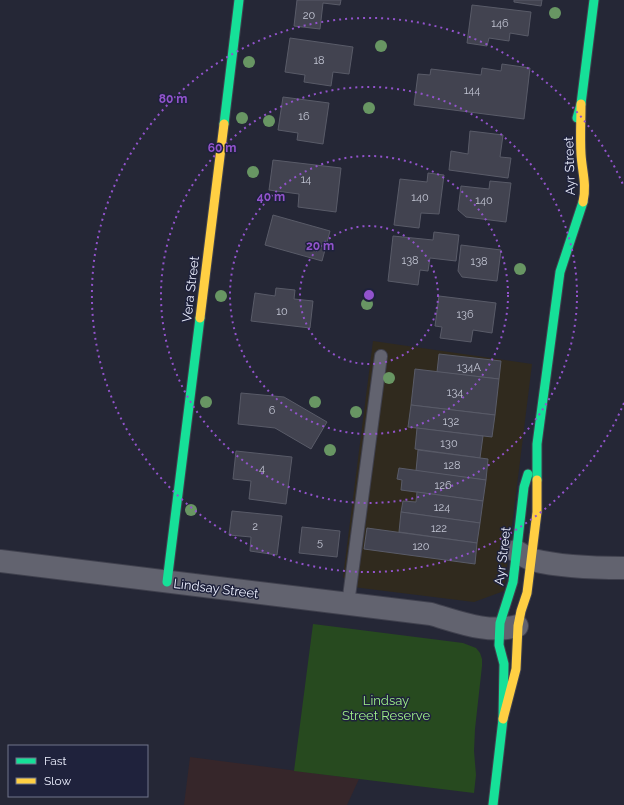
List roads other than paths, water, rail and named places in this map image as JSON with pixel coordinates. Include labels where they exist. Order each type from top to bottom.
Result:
[{"type":"street","name":"Vera Street","points":[[167,582],[239,0]]},
{"type":"street","name":"Ayr Street","points":[[492,805],[503,719],[504,664],[499,645],[506,623],[513,582],[527,553],[537,512],[537,444],[560,272],[585,193],[585,180],[581,154],[581,104],[594,0]]},
{"type":"street","name":"Ayr Street","points":[[572,139],[581,104]]},
{"type":"street","name":"Ayr Street","points":[[558,246],[560,272]]},
{"type":"street","name":"Ayr Street","points":[[506,623],[521,611],[527,593],[524,487],[537,444]]},
{"type":"street","points":[[527,553],[544,548],[580,553],[624,564]]},
{"type":"street","points":[[527,553],[587,567],[624,568]]},
{"type":"street","name":"Lindsay Street","points":[[0,561],[431,614],[470,625],[506,623]]},
{"type":"street","name":"Ayr Street","points":[[503,719],[516,669],[506,623]]},
{"type":"lane","points":[[348,604],[380,356]]},
{"type":"park label","name":"Lindsay Street Reserve","points":[[386,708]]}]
